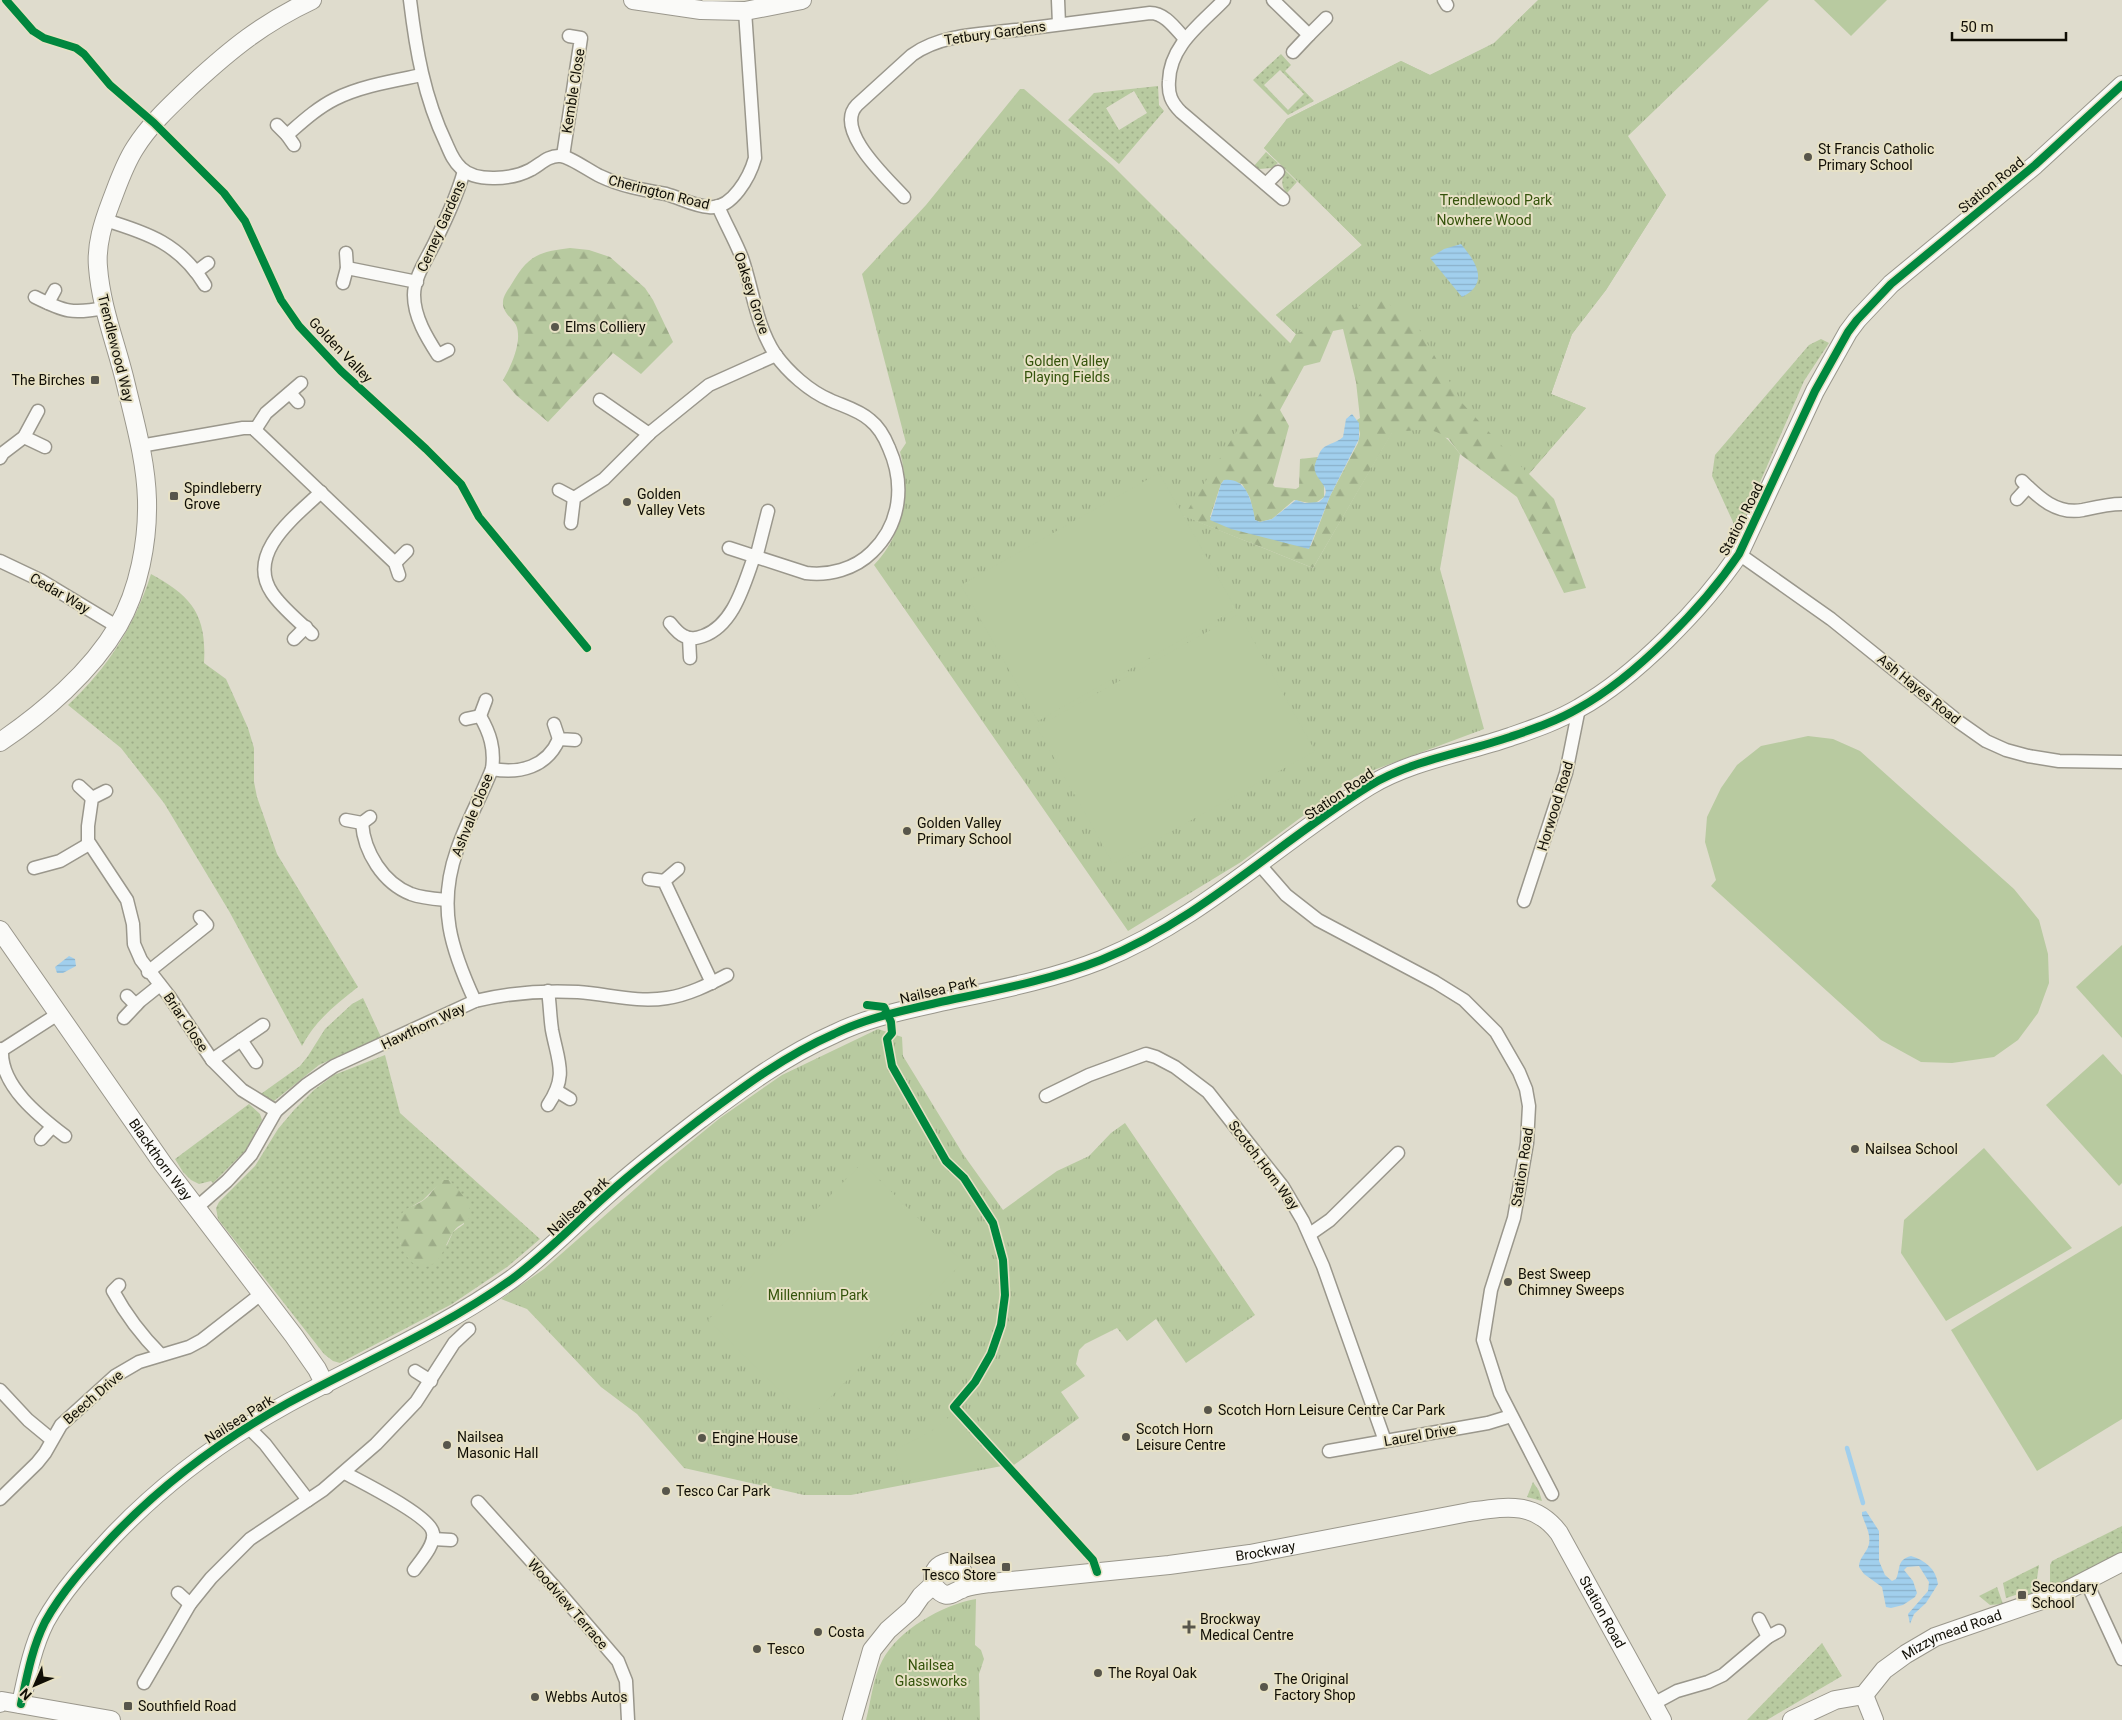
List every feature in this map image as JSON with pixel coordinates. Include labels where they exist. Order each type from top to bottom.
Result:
[{"type":"street","name":"Trendlewood Way","points":[[3,741],[76,680],[118,627],[133,589],[144,542],[147,499],[140,446],[126,384],[105,308],[98,267],[99,243],[118,183],[134,150],[166,110],[230,50],[263,26],[312,0]]},
{"type":"street","points":[[410,0],[422,75],[440,130],[453,159],[464,171],[486,177],[519,174],[549,158],[563,156]]},
{"type":"street","points":[[633,0],[701,10],[745,11],[802,0]]},
{"type":"street","name":"Tetbury Gardens","points":[[1058,0],[1059,24]]},
{"type":"street","points":[[1224,0],[1176,50],[1170,65],[1168,86],[1171,99],[1181,112],[1283,199]]},
{"type":"street","points":[[1273,0],[1309,35]]},
{"type":"street","name":"Cherington Road","points":[[563,156],[618,184],[678,197],[709,208],[718,206],[730,199],[739,190],[752,170],[755,155],[745,11]]},
{"type":"street","name":"Tetbury Gardens","points":[[904,197],[859,144],[851,124],[851,114],[855,107],[912,55],[943,40],[1154,13],[1168,20],[1185,39]]},
{"type":"street","points":[[1293,52],[1326,18]]},
{"type":"street","name":"Kemble Close","points":[[563,156],[581,38],[568,36]]},
{"type":"street","points":[[277,125],[290,140],[320,108],[340,97],[366,88],[422,75]]},
{"type":"street","name":"Station Road","points":[[1552,1494],[1511,1416],[1487,1358],[1482,1336],[1493,1283],[1514,1218],[1527,1144],[1529,1106],[1526,1089],[1496,1032],[1464,1000],[1435,982],[1322,922],[1286,895],[1260,865],[1339,807],[1367,788],[1396,772],[1551,722],[1579,708],[1612,687],[1637,666],[1706,597],[1739,554],[1815,391],[1848,332],[1857,320],[1891,284],[2035,165],[2122,85]]},
{"type":"street","name":"Cerney Gardens","points":[[448,350],[438,355],[426,335],[415,307],[414,295],[417,282],[459,189],[464,171]]},
{"type":"street","points":[[1266,184],[1278,172]]},
{"type":"street","name":"Oaksey Grove","points":[[718,206],[741,257],[762,329],[776,355],[784,365],[813,390],[862,414],[876,424],[895,460],[900,493],[895,515],[883,538],[866,558],[853,567],[812,574],[729,548]]},
{"type":"street","points":[[105,220],[146,233],[161,240],[182,256],[205,284]]},
{"type":"street","points":[[343,284],[347,268],[346,253]]},
{"type":"street","points":[[196,272],[208,263]]},
{"type":"street","name":"Cerney Gardens","points":[[347,268],[417,282]]},
{"type":"street","points":[[48,303],[55,290]]},
{"type":"street","points":[[36,297],[65,311],[76,313],[105,308]]},
{"type":"street","points":[[574,498],[604,479],[649,434],[710,384],[776,355]]},
{"type":"street","points":[[255,430],[266,413],[294,397],[301,383]]},
{"type":"street","points":[[600,400],[649,434]]},
{"type":"street","points":[[0,458],[3,453],[24,436],[38,411]]},
{"type":"street","points":[[140,446],[243,428],[255,430],[321,492],[397,569],[407,551]]},
{"type":"street","points":[[24,436],[45,447]]},
{"type":"street","points":[[2017,499],[2025,484],[2048,504],[2062,510],[2076,511],[2122,504]]},
{"type":"street","points":[[559,490],[574,498]]},
{"type":"street","points":[[294,639],[309,631],[271,591],[266,578],[266,560],[268,550],[278,535],[321,492]]},
{"type":"street","points":[[572,523],[574,498]]},
{"type":"street","points":[[670,624],[683,636],[689,638],[710,633],[724,621],[741,593],[755,557],[768,511]]},
{"type":"street","name":"Ash Hayes Road","points":[[1739,554],[1831,619],[1959,722],[1992,744],[2028,756],[2059,761],[2122,762]]},
{"type":"street","name":"Cedar Way","points":[[0,561],[40,580],[118,627]]},
{"type":"street","points":[[689,638],[690,658]]},
{"type":"street","points":[[466,719],[480,716],[486,700]]},
{"type":"street","name":"Horwood Road","points":[[1524,901],[1566,773],[1579,708]]},
{"type":"street","name":"Ashvale Close","points":[[475,1001],[453,947],[448,925],[446,900],[451,868],[457,848],[492,769],[494,754],[492,741],[480,716]]},
{"type":"street","points":[[554,724],[559,739]]},
{"type":"street","points":[[492,769],[512,771],[531,767],[548,756],[559,739]]},
{"type":"street","points":[[559,739],[575,740]]},
{"type":"street","points":[[79,786],[92,798]]},
{"type":"street","points":[[92,798],[106,791]]},
{"type":"street","points":[[34,868],[53,870],[89,844],[88,826],[92,798]]},
{"type":"street","points":[[346,820],[366,820],[364,836],[372,858],[390,881],[410,893],[446,900]]},
{"type":"street","name":"Briar Close","points":[[89,844],[127,900],[133,924],[135,947],[140,960],[148,972],[160,985],[212,1060],[242,1090],[276,1111]]},
{"type":"street","name":"Nailsea Park","points":[[21,1704],[33,1652],[45,1623],[67,1590],[91,1560],[137,1511],[172,1479],[248,1427],[289,1403],[436,1327],[480,1301],[541,1257],[606,1196],[651,1158],[754,1079],[798,1051],[838,1032],[875,1018],[1037,981],[1099,961],[1170,927],[1260,865]]},
{"type":"street","points":[[649,879],[664,881],[678,869]]},
{"type":"street","points":[[664,881],[693,939],[712,983]]},
{"type":"street","points":[[148,972],[207,925],[200,917]]},
{"type":"street","name":"Blackthorn Way","points":[[0,930],[195,1209],[313,1363],[325,1385]]},
{"type":"street","name":"Hawthorn Way","points":[[195,1209],[251,1155],[276,1111],[306,1085],[334,1066],[475,1001],[548,991],[579,992],[639,1000],[657,999],[680,995],[727,975]]},
{"type":"street","name":"Briar Close","points":[[124,1018],[132,1000],[160,985]]},
{"type":"street","points":[[548,991],[552,1030],[560,1061],[558,1091],[548,1105]]},
{"type":"street","points":[[58,1014],[1,1049],[2,1064],[11,1085],[21,1098],[65,1136]]},
{"type":"street","name":"Briar Close","points":[[212,1060],[262,1025]]},
{"type":"street","points":[[241,1040],[256,1062]]},
{"type":"street","name":"Scotch Horn Way","points":[[1046,1096],[1089,1075],[1144,1055],[1156,1057],[1196,1081],[1213,1098],[1284,1186],[1310,1234],[1353,1348],[1385,1441]]},
{"type":"street","points":[[558,1091],[570,1099]]},
{"type":"street","points":[[41,1139],[52,1126]]},
{"type":"street","points":[[1310,1234],[1330,1220],[1390,1155]]},
{"type":"street","points":[[111,1288],[136,1327],[161,1355]]},
{"type":"street","name":"Beech Drive","points":[[0,1499],[45,1453],[51,1439],[73,1413],[115,1376],[139,1362],[189,1347],[202,1340],[261,1294]]},
{"type":"street","points":[[144,1683],[190,1604],[211,1578],[250,1539],[345,1473],[395,1425],[431,1381],[454,1343],[469,1329]]},
{"type":"street","points":[[415,1371],[431,1381]]},
{"type":"street","points":[[0,1390],[28,1420],[51,1439]]},
{"type":"street","name":"Laurel Drive","points":[[1330,1451],[1488,1423],[1511,1416]]},
{"type":"street","name":"Nailsea Park","points":[[248,1427],[265,1444],[308,1500]]},
{"type":"street","points":[[345,1473],[422,1517],[432,1529],[433,1539],[414,1570]]},
{"type":"street","name":"Woodview Terrace","points":[[478,1502],[618,1661],[626,1681],[628,1720]]},
{"type":"street","name":"Brockway","points":[[852,1720],[872,1650],[888,1630],[912,1610],[921,1596],[952,1585],[991,1583],[1169,1565],[1250,1554],[1499,1508],[1517,1507],[1536,1512]]},
{"type":"street","name":"Station Road","points":[[1536,1512],[1546,1518],[1559,1532],[1662,1720]]},
{"type":"street","points":[[433,1539],[451,1540]]},
{"type":"street","name":"Mizzymead Road","points":[[1864,1694],[1884,1670],[1906,1654],[1935,1638],[2062,1593],[2122,1562]]},
{"type":"street","points":[[2086,1581],[2122,1659]]},
{"type":"street","points":[[178,1593],[190,1604]]},
{"type":"street","points":[[1653,1704],[1677,1691],[1708,1682],[1723,1675],[1774,1634],[1758,1619]]},
{"type":"street","points":[[1792,1720],[1835,1700],[1864,1694],[1874,1720]]},
{"type":"street","points":[[1,1700],[111,1720]]},
{"type":"green space","name":"Trendlewood Park","points":[[1538,0],[1769,0],[1628,136],[1666,195],[1606,290],[1572,334],[1551,394],[1586,408],[1528,474],[1462,403],[1416,324],[1379,297],[1296,334],[1276,315],[1362,245],[1264,148],[1287,119],[1401,61],[1430,75],[1494,43]]},
{"type":"green space","points":[[1814,0],[1887,0],[1851,36]]},
{"type":"green space","name":"Trendlewood Park","points":[[1530,8],[1666,195],[1606,290],[1572,334],[1551,394],[1586,408],[1529,474],[1554,499],[1586,588],[1564,593],[1517,497],[1460,454],[1448,438],[1392,433],[1313,568],[1183,516],[1296,334],[1276,315],[1362,245],[1264,148],[1287,119],[1401,61],[1430,75],[1495,43]],"holes":[[[1343,329],[1356,382],[1360,418],[1357,420],[1360,434],[1358,443],[1330,496],[1311,546],[1210,517],[1224,480],[1242,484],[1250,498],[1255,520],[1260,522],[1272,519],[1294,500],[1314,504],[1324,497],[1324,485],[1315,466],[1318,457],[1300,459],[1299,487],[1296,489],[1275,487],[1273,485],[1289,426],[1280,410],[1304,366],[1320,362],[1333,331]]]},
{"type":"green space","points":[[1281,54],[1291,65],[1285,71],[1314,101],[1288,115],[1253,80]],"holes":[[[1280,70],[1304,94],[1288,110],[1264,85]]]},
{"type":"green space","points":[[1158,86],[1159,105],[1164,111],[1119,164],[1068,120],[1094,93]],"holes":[[[1134,91],[1147,113],[1119,130],[1106,108]]]},
{"type":"green space","name":"Golden Valley Playing Fields","points":[[1020,89],[1024,89],[1112,165],[1291,344],[1184,516],[1313,568],[1392,432],[1431,430],[1438,432],[1460,454],[1440,569],[1484,729],[1355,777],[1241,862],[1128,931],[874,565],[892,540],[902,512],[905,482],[900,452],[906,443],[862,274],[926,205]]},
{"type":"green space","points":[[1266,152],[1278,163],[1272,168],[1259,169],[1254,166]]},
{"type":"green space","points":[[1285,170],[1297,182],[1287,193],[1283,188],[1282,182]]},
{"type":"green space","points":[[570,248],[589,250],[610,257],[645,288],[653,300],[673,342],[641,374],[613,353],[548,422],[516,395],[503,380],[517,346],[518,331],[516,325],[504,309],[503,300],[517,275],[534,257],[549,251]]},
{"type":"green space","points":[[1821,339],[1829,343],[1804,381],[1738,533],[1712,476],[1715,455],[1809,345]]},
{"type":"green space","points":[[1159,473],[1236,609],[1038,721],[961,585]]},
{"type":"green space","points":[[151,574],[177,590],[194,608],[203,632],[204,663],[226,679],[248,728],[254,748],[254,782],[257,797],[277,854],[358,987],[320,1021],[302,1046],[229,911],[164,803],[121,748],[68,705],[108,661],[137,611]]},
{"type":"green space","points":[[1239,614],[1315,751],[1113,864],[1037,727]]},
{"type":"green space","points":[[1808,736],[1833,739],[1860,751],[2014,889],[2039,920],[2048,954],[2049,983],[2038,1013],[2018,1040],[1994,1057],[1952,1063],[1921,1062],[1881,1040],[1711,886],[1716,880],[1705,842],[1707,817],[1721,788],[1737,765],[1761,746]]},
{"type":"green space","points":[[2122,945],[2122,1038],[2076,987]]},
{"type":"green space","points":[[363,998],[381,1037],[319,1065],[274,1101],[258,1096],[300,1066],[325,1029],[352,1004]]},
{"type":"green space","name":"Millennium Park","points":[[878,1029],[902,1037],[903,1056],[963,1154],[1003,1210],[1057,1171],[1089,1156],[1111,1133],[1125,1123],[1255,1315],[1186,1363],[1156,1319],[1127,1341],[1117,1328],[1085,1344],[1079,1350],[1076,1364],[1085,1376],[1061,1392],[1079,1418],[1007,1470],[1002,1466],[851,1495],[804,1495],[684,1468],[637,1414],[601,1387],[527,1309],[501,1299],[544,1269],[660,1167],[720,1118],[782,1075]]},
{"type":"green space","points":[[2103,1054],[2122,1075],[2122,1183],[2119,1186],[2046,1105]]},
{"type":"green space","points":[[385,1055],[400,1113],[540,1239],[507,1267],[452,1304],[340,1363],[333,1361],[324,1354],[218,1219],[216,1208],[219,1202],[255,1166],[278,1129],[294,1110],[314,1090],[334,1075]],"holes":[[[443,1180],[449,1180],[464,1198],[464,1224],[453,1232],[447,1245],[411,1261],[400,1243],[409,1208],[423,1200]]]},
{"type":"green space","points":[[249,1104],[260,1114],[262,1120],[245,1151],[213,1183],[211,1181],[199,1184],[191,1180],[183,1172],[175,1159]]},
{"type":"green space","points":[[1984,1148],[2072,1248],[1946,1321],[1901,1253],[1904,1220]]},
{"type":"green space","points":[[862,1163],[963,1262],[809,1419],[708,1320]]},
{"type":"green space","points":[[443,1180],[449,1180],[463,1196],[469,1206],[470,1215],[454,1231],[439,1259],[429,1266],[420,1267],[412,1263],[405,1254],[400,1243],[398,1223],[403,1212],[430,1195]]},
{"type":"green space","points":[[2122,1226],[2122,1419],[2037,1471],[1951,1330]]},
{"type":"green space","points":[[953,1414],[997,1465],[904,1481],[895,1450],[930,1432]]},
{"type":"green space","points":[[1533,1482],[1539,1491],[1542,1501],[1527,1497]]},
{"type":"green space","points":[[2122,1526],[2122,1553],[2054,1587],[2050,1586],[2050,1565],[2052,1561]]},
{"type":"green space","points":[[2039,1565],[2035,1592],[2026,1596],[2025,1592],[2006,1598],[2003,1583]]},
{"type":"green space","points":[[1997,1587],[2003,1604],[1990,1605],[1979,1596]]},
{"type":"green space","name":"Nailsea Glassworks","points":[[976,1599],[975,1645],[981,1650],[984,1659],[979,1674],[980,1720],[866,1720],[879,1668],[889,1650],[899,1639],[910,1629],[936,1613]]},
{"type":"green space","points":[[1822,1643],[1842,1676],[1767,1720],[1747,1720]]},
{"type":"water","points":[[1461,244],[1478,272],[1476,285],[1462,297],[1430,258],[1444,249]]},
{"type":"water","points":[[1352,414],[1359,423],[1359,439],[1330,496],[1309,549],[1231,529],[1210,520],[1221,484],[1224,480],[1238,482],[1243,487],[1250,499],[1255,520],[1260,522],[1272,519],[1296,500],[1305,503],[1319,502],[1324,497],[1326,490],[1315,471],[1316,462],[1322,449],[1343,437],[1346,419]]},
{"type":"water","points":[[69,956],[75,959],[76,966],[63,973],[57,973],[55,967]]},
{"type":"water","points":[[1866,1511],[1879,1531],[1879,1561],[1885,1575],[1892,1581],[1896,1579],[1901,1562],[1911,1556],[1929,1566],[1937,1579],[1938,1584],[1926,1603],[1914,1614],[1910,1624],[1908,1614],[1928,1591],[1929,1582],[1919,1566],[1907,1567],[1904,1570],[1913,1581],[1917,1593],[1915,1597],[1903,1605],[1891,1608],[1886,1607],[1882,1587],[1864,1574],[1859,1567],[1860,1560],[1869,1544],[1868,1533],[1862,1515],[1862,1512]]},
{"type":"waterway","points":[[1847,1448],[1863,1503]]},
{"type":"cycle path","name":"Golden Valley","points":[[6,0],[33,31],[44,38],[76,48],[84,54],[110,85],[154,123],[224,193],[245,221],[281,300],[299,326],[341,371],[461,484],[479,517],[587,648]]},
{"type":"cycle path","points":[[21,1704],[30,1662],[37,1642],[45,1622],[59,1599],[111,1538],[173,1480],[194,1463],[263,1417],[458,1314],[512,1279],[653,1156],[699,1120],[781,1062],[846,1028],[871,1019],[1040,980],[1101,960],[1138,943],[1206,902],[1303,831],[1385,777],[1420,763],[1492,743],[1554,721],[1600,695],[1623,678],[1645,660],[1687,618],[1707,596],[1739,554],[1815,391],[1848,332],[1857,320],[1891,284],[2035,165],[2122,85]]},
{"type":"cycle path","points":[[867,1005],[884,1007],[891,1022],[892,1033],[887,1039],[892,1066],[946,1161],[964,1178],[993,1223],[1003,1260],[1005,1295],[1001,1325],[991,1354],[975,1382],[954,1407],[1093,1560],[1097,1572]]},
{"type":"place","name":"St Francis Catholic Primary School","points":[[1808,157]]},
{"type":"place","name":"Elms Colliery","points":[[555,327]]},
{"type":"place","name":"The Birches","points":[[95,380]]},
{"type":"place","name":"Spindleberry Grove","points":[[174,496]]},
{"type":"place","name":"Golden Valley Vets","points":[[627,502]]},
{"type":"place","name":"Golden Valley Primary School","points":[[907,831]]},
{"type":"place","name":"Nailsea School","points":[[1855,1149]]},
{"type":"place","name":"Best Sweep Chimney Sweeps","points":[[1508,1282]]},
{"type":"place","name":"Scotch Horn Leisure Centre Car Park","points":[[1208,1410]]},
{"type":"place","name":"Scotch Horn Leisure Centre","points":[[1126,1437]]},
{"type":"place","name":"Engine House","points":[[702,1438]]},
{"type":"place","name":"Nailsea Masonic Hall","points":[[447,1445]]},
{"type":"place","name":"Tesco Car Park","points":[[666,1491]]},
{"type":"place","name":"Nailsea Tesco Store","points":[[1006,1567]]},
{"type":"place","name":"Secondary School","points":[[2022,1595]]},
{"type":"place","name":"Brockway Medical Centre","points":[[1189,1627]]},
{"type":"place","name":"Costa","points":[[818,1632]]},
{"type":"place","name":"Tesco","points":[[757,1649]]},
{"type":"place","name":"The Royal Oak","points":[[1098,1673]]},
{"type":"place","name":"The Original Factory Shop","points":[[1264,1687]]},
{"type":"place","name":"Webbs Autos","points":[[535,1697]]},
{"type":"place","name":"Southfield Road","points":[[128,1706]]},
{"type":"park label","name":"Nowhere Wood","points":[[1484,220]]}]
